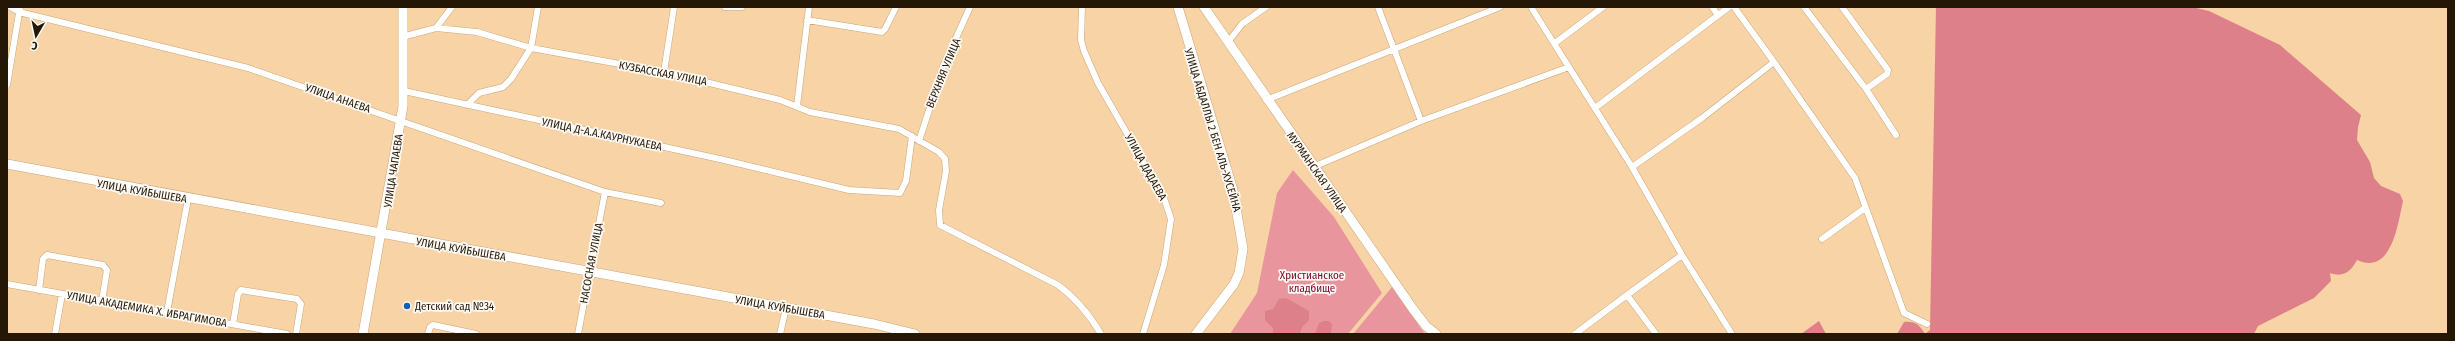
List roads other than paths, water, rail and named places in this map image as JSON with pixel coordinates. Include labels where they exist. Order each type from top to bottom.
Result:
[{"type":"street","name":"УЛИЦА АНАЕВА","points":[[10,7],[248,68],[605,192],[661,203]]},
{"type":"street","name":"УЛИЦА ЧАПАЕВА","points":[[363,334],[382,235],[401,120],[404,92],[402,37],[403,7]]},
{"type":"street","points":[[436,28],[452,7]]},
{"type":"street","points":[[467,105],[479,93],[503,87],[511,79],[531,48],[538,7]]},
{"type":"street","points":[[664,72],[674,7]]},
{"type":"street","points":[[725,7],[742,7]]},
{"type":"street","points":[[797,106],[809,7]]},
{"type":"street","points":[[807,20],[882,32],[886,29],[896,7]]},
{"type":"street","name":"ВЕРХНЯЯ УЛИЦА","points":[[919,141],[943,67],[970,7]]},
{"type":"street","name":"УЛИЦА ДАДАЕВА","points":[[1082,7],[1081,40],[1084,51],[1098,83],[1164,198],[1171,219],[1164,265],[1143,334]]},
{"type":"street","name":"УЛИЦА АБДАЛЛЫ 2 БЕН АЛЬ-ХУСЕЙНА","points":[[1178,7],[1233,190],[1243,249],[1240,273],[1234,284],[1196,334]]},
{"type":"street","name":"МУРМАНСКАЯ УЛИЦА","points":[[1204,7],[1313,168],[1417,315],[1436,334]]},
{"type":"street","points":[[1228,42],[1242,24],[1266,7]]},
{"type":"street","points":[[1378,7],[1421,121]]},
{"type":"street","points":[[1266,100],[1500,7]]},
{"type":"street","points":[[1531,7],[1632,167],[1682,255],[1732,334]]},
{"type":"street","points":[[1555,43],[1603,7]]},
{"type":"street","points":[[1712,7],[1718,15]]},
{"type":"street","points":[[1595,108],[1729,7]]},
{"type":"street","points":[[1734,7],[1855,178],[1904,313],[1927,324]]},
{"type":"street","points":[[1804,7],[1866,89],[1896,135]]},
{"type":"street","points":[[1842,7],[1888,70],[1887,74],[1866,89]]},
{"type":"street","points":[[7,85],[20,10]]},
{"type":"street","name":"КУЗБАССКАЯ УЛИЦА","points":[[402,37],[436,28],[477,32],[531,48],[664,72],[773,98],[822,115],[899,129],[939,152],[945,159],[946,171],[939,210],[940,225],[1058,285],[1072,295],[1086,310],[1101,334]]},
{"type":"street","points":[[1632,167],[1702,118],[1774,62]]},
{"type":"street","points":[[1313,168],[1421,121],[1569,67]]},
{"type":"street","name":"УЛИЦА Д-А.А.КАУРНУКАЕВА","points":[[404,92],[860,192],[873,191],[900,193],[906,181],[912,136]]},
{"type":"street","name":"УЛИЦА КУЙБЫШЕВА","points":[[7,164],[382,235],[874,324],[915,334]]},
{"type":"street","name":"НАСОСНАЯ УЛИЦА","points":[[578,334],[605,192]]},
{"type":"street","points":[[167,312],[188,199]]},
{"type":"street","points":[[1822,239],[1865,208]]},
{"type":"street","points":[[1574,334],[1682,255]]},
{"type":"street","points":[[39,290],[45,256],[95,263],[105,265],[107,268],[102,301]]},
{"type":"street","name":"УЛИЦА АКАДЕМИКА Х. ИБРАГИМОВА","points":[[7,284],[287,334]]},
{"type":"street","points":[[233,324],[238,294],[241,290],[297,299],[301,304],[296,334]]},
{"type":"street","points":[[55,334],[62,294]]},
{"type":"street","points":[[1627,295],[1656,334]]},
{"type":"street","points":[[780,334],[786,308]]},
{"type":"street","points":[[428,334],[430,328],[435,325],[476,334]]},
{"type":"place","name":"Детский сад №34","points":[[407,306]]},
{"type":"park label","name":"Христианское кладбище","points":[[1312,281]]}]
